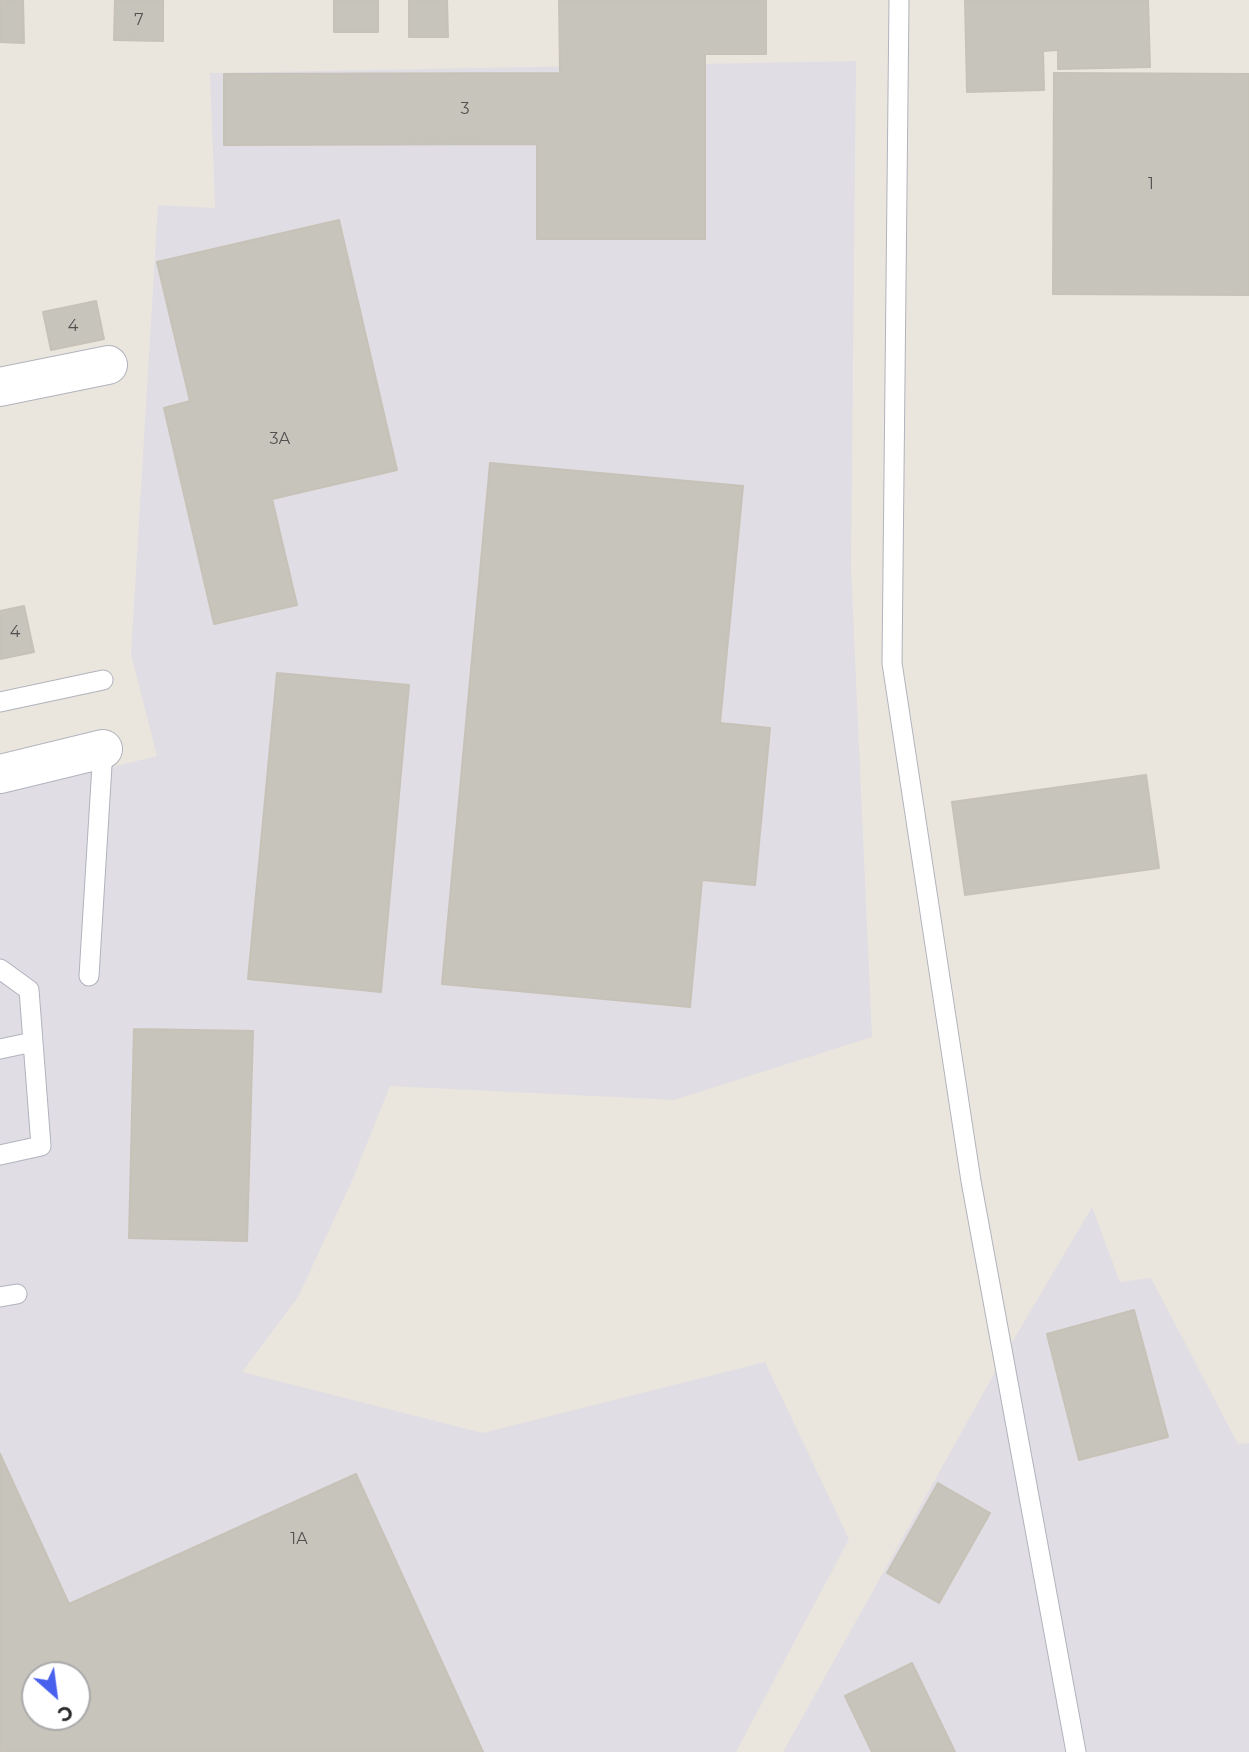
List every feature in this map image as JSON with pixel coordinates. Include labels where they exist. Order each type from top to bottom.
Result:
[{"type":"street","points":[[0,387],[108,365]]},
{"type":"street","points":[[0,774],[103,750]]},
{"type":"lane","points":[[899,0],[892,663],[971,1181],[1076,1752]]},
{"type":"lane","points":[[0,702],[103,680]]},
{"type":"lane","points":[[89,976],[103,750]]},
{"type":"lane","points":[[0,969],[29,990],[41,1146],[0,1155]]},
{"type":"lane","points":[[0,1049],[33,1042]]},
{"type":"shaded area","points":[[856,61],[851,568],[872,1037],[674,1100],[390,1086],[351,1183],[298,1297],[242,1372],[483,1433],[765,1362],[849,1539],[736,1752],[0,1752],[0,794],[157,756],[131,654],[158,205],[215,208],[210,73]]},
{"type":"shaded area","points":[[1092,1207],[1120,1282],[1151,1278],[1238,1444],[1249,1443],[1249,1752],[783,1752],[1004,1356]]},
{"type":"building","points":[[0,0],[23,0],[24,43],[0,42]]},
{"type":"building","points":[[115,0],[163,0],[163,41],[114,40]]},
{"type":"building","points":[[334,0],[378,0],[378,32],[334,32]]},
{"type":"building","points":[[409,0],[447,0],[448,37],[409,37]]},
{"type":"building","points":[[559,0],[766,0],[766,54],[705,54],[705,239],[537,239],[537,144],[224,145],[224,74],[560,73]]},
{"type":"building","points":[[965,0],[1148,0],[1150,67],[1058,69],[1058,50],[1043,51],[1044,90],[967,92]]},
{"type":"building","points":[[1054,73],[1249,74],[1249,295],[1053,294]]},
{"type":"building","points":[[339,220],[397,470],[272,499],[297,605],[214,624],[164,408],[190,401],[157,262]]},
{"type":"building","points":[[96,301],[104,339],[51,350],[43,312]]},
{"type":"building","points":[[490,463],[743,486],[720,723],[770,728],[755,885],[702,880],[690,1007],[442,984]]},
{"type":"building","points":[[24,606],[34,652],[0,659],[0,611]]},
{"type":"building","points":[[277,673],[409,685],[381,992],[248,979]]},
{"type":"building","points":[[1146,775],[1159,868],[965,895],[952,802]]},
{"type":"building","points":[[134,1029],[253,1031],[247,1241],[129,1238]]},
{"type":"building","points":[[1134,1310],[1168,1437],[1079,1460],[1047,1334]]},
{"type":"building","points":[[0,1454],[69,1604],[356,1474],[483,1752],[0,1752]]},
{"type":"building","points":[[938,1483],[990,1513],[939,1603],[887,1573]]},
{"type":"building","points":[[912,1663],[955,1752],[872,1752],[845,1696]]}]
